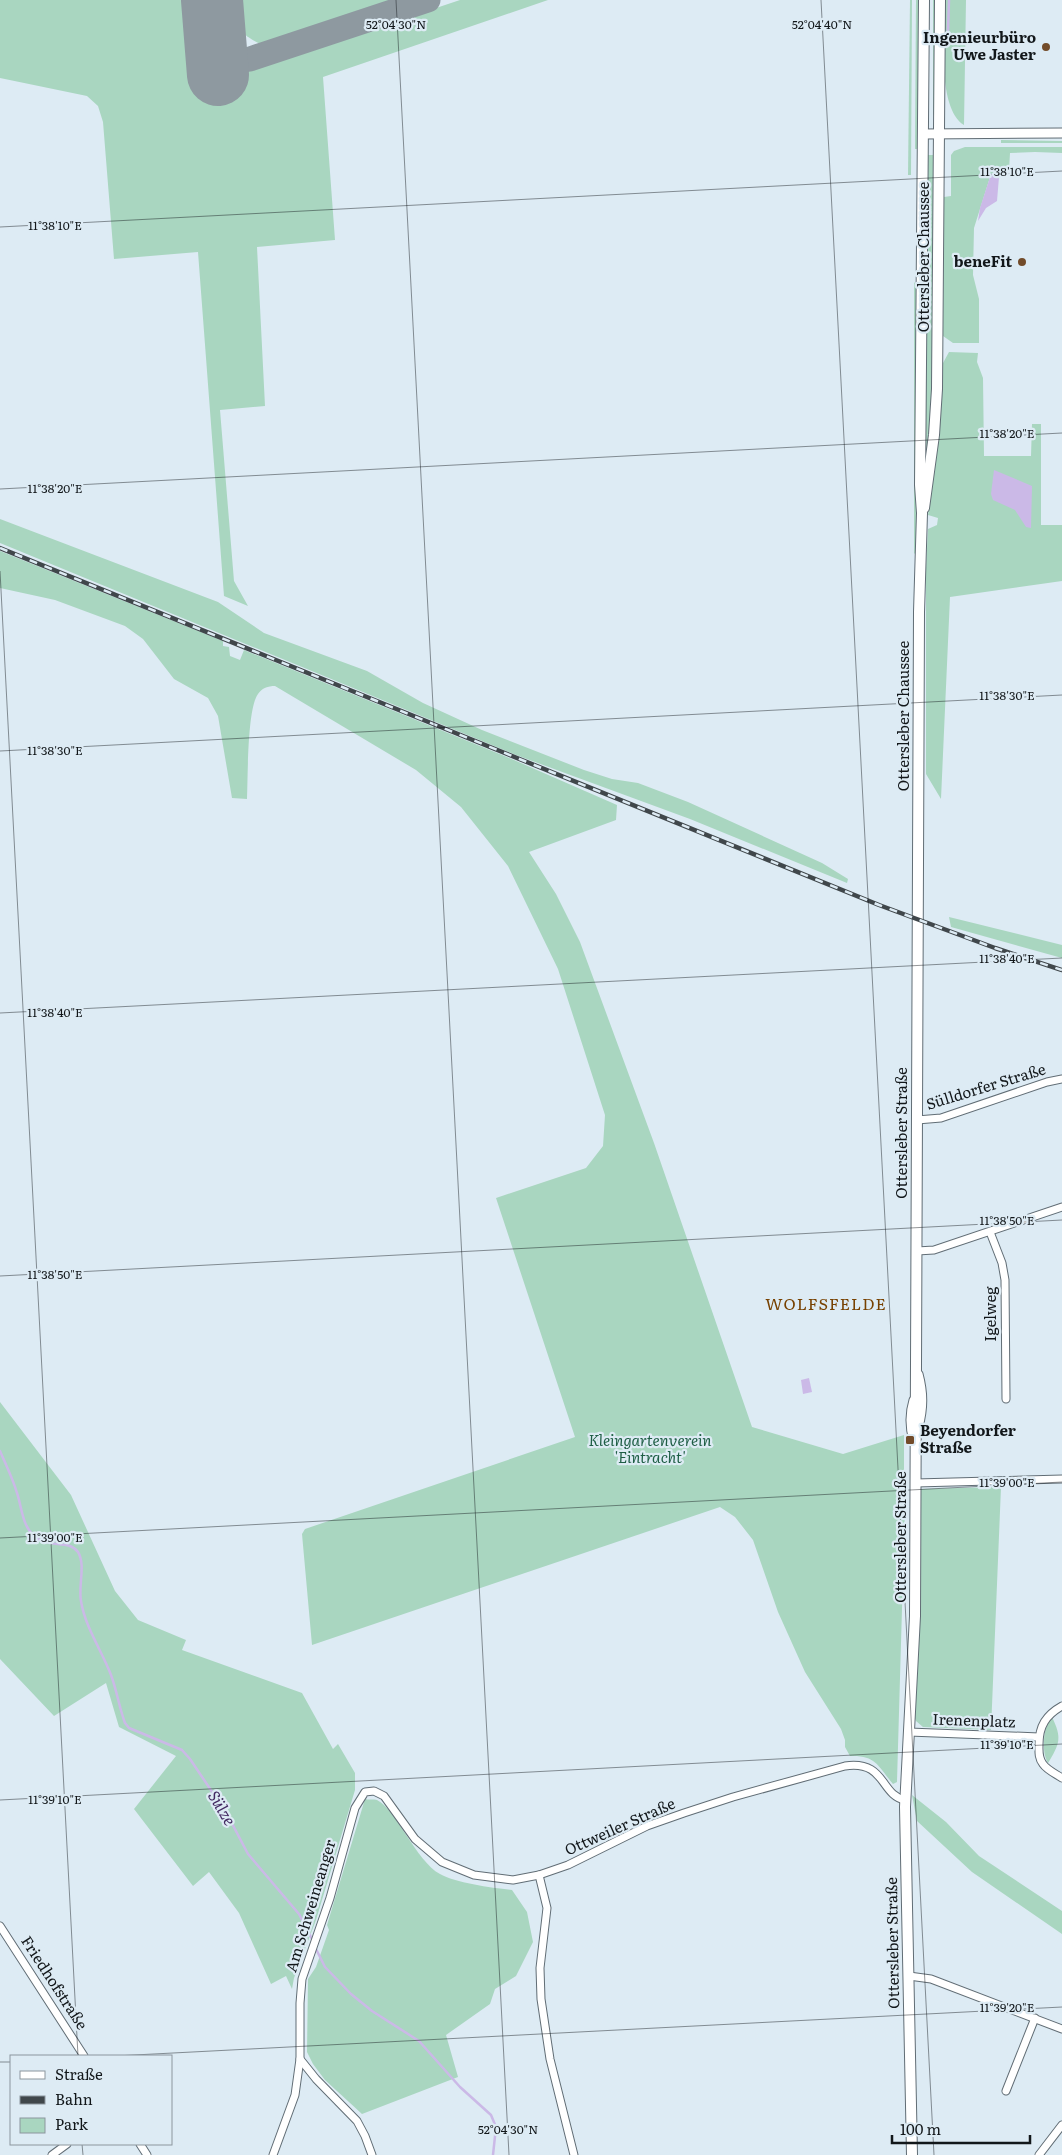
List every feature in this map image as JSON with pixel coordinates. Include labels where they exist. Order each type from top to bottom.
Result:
[{"type":"main road","name":"Ottersleber Chaussee","points":[[917,920],[919,622],[922,513],[920,485],[924,0]]},
{"type":"main road","name":"Ottersleber Chaussee","points":[[922,513],[927,497],[937,396],[940,0]]},
{"type":"main road","name":"Ottersleber Straße","points":[[912,2155],[905,1800],[915,1616],[917,920]]},
{"type":"street","points":[[923,134],[1062,134]]},
{"type":"street","name":"Sülldorfer Straße","points":[[917,1120],[941,1118],[1047,1082],[1062,1079]]},
{"type":"street","points":[[917,1251],[934,1250],[1062,1207]]},
{"type":"street","name":"Igelweg","points":[[990,1232],[1004,1269],[1006,1400]]},
{"type":"street","points":[[916,1365],[923,1389],[923,1411],[916,1434]]},
{"type":"street","points":[[916,1453],[910,1431],[910,1409],[917,1390]]},
{"type":"street","points":[[916,1483],[1062,1479]]},
{"type":"street","points":[[1062,1706],[1052,1712],[1043,1724],[1039,1738],[1040,1760],[1046,1767],[1062,1778]]},
{"type":"street","name":"Irenenplatz","points":[[909,1732],[1039,1738]]},
{"type":"street","name":"Ottweiler Straße","points":[[362,1794],[371,1790],[382,1794],[422,1846],[435,1858],[451,1867],[501,1879],[520,1879],[539,1875],[568,1865],[647,1826],[733,1797],[845,1766],[861,1765],[870,1768],[896,1795],[905,1800]]},
{"type":"street","name":"Am Schweineanger","points":[[273,2155],[293,2102],[300,2059],[300,1991],[304,1973],[321,1926],[353,1815],[362,1794]]},
{"type":"street","points":[[539,1875],[547,1908],[540,1968],[541,1999],[550,2059],[574,2155]]},
{"type":"street","name":"Friedhofstraße","points":[[0,1926],[83,2055]]},
{"type":"street","points":[[909,1976],[931,1979],[1062,2029]]},
{"type":"street","points":[[1006,2091],[1035,2018]]},
{"type":"street","points":[[300,2059],[316,2079],[354,2118],[366,2136],[372,2155]]},
{"type":"street","points":[[1039,2155],[1062,2125]]},
{"type":"street","points":[[52,2155],[66,2145]]},
{"type":"green space","points":[[0,0],[191,0],[198,77],[239,74],[460,0],[548,0],[323,77],[335,240],[257,247],[265,406],[220,410],[234,581],[248,606],[224,596],[198,252],[114,259],[103,122],[98,106],[87,96],[0,78]]},
{"type":"green space","points":[[232,0],[394,0],[261,44],[242,32],[234,16]]},
{"type":"green space","points":[[910,0],[912,0],[911,175],[908,175]]},
{"type":"green space","points":[[916,0],[919,0],[918,149],[915,149]]},
{"type":"green space","points":[[933,0],[935,0],[934,115],[933,114]]},
{"type":"green space","points":[[945,0],[966,0],[964,125],[955,116],[949,102],[946,85],[944,67]]},
{"type":"green space","points":[[1001,140],[1062,141],[1062,143],[1001,143]]},
{"type":"green space","points":[[965,147],[1062,147],[1062,153],[1010,153],[1009,170],[1001,168],[998,174],[991,174],[974,228],[973,275],[979,299],[979,343],[953,343],[943,336],[944,197],[951,196],[951,155],[954,151]]},
{"type":"green space","points":[[928,155],[934,155],[935,316],[932,397],[923,476],[926,403]]},
{"type":"green space","points":[[914,282],[917,286],[916,552],[914,554]]},
{"type":"green space","points":[[949,352],[978,353],[977,362],[983,378],[984,456],[1031,456],[1032,424],[1041,424],[1041,525],[1062,525],[1062,581],[950,597],[941,799],[926,774],[926,568],[928,529],[937,525],[938,518],[928,515],[942,398],[943,363]]},
{"type":"green space","points":[[0,519],[218,602],[264,633],[367,671],[423,703],[482,730],[584,770],[612,779],[638,783],[688,802],[822,863],[848,879],[847,883],[690,819],[516,755],[0,543]]},
{"type":"green space","name":"Kleingartenverein 'Eintracht'","points":[[0,551],[223,641],[223,646],[229,647],[230,656],[240,660],[244,650],[514,760],[617,805],[616,820],[529,852],[556,894],[580,942],[654,1143],[752,1427],[843,1454],[904,1435],[904,1490],[902,1498],[905,1505],[897,1782],[893,1784],[876,1763],[866,1757],[850,1756],[845,1747],[845,1740],[841,1729],[805,1672],[778,1612],[753,1540],[735,1517],[720,1507],[312,1645],[302,1534],[305,1529],[575,1437],[496,1198],[586,1168],[603,1146],[605,1115],[558,969],[508,866],[461,807],[416,770],[275,686],[261,690],[254,702],[250,728],[247,799],[232,798],[218,716],[208,698],[174,679],[143,639],[125,626],[55,600],[0,588]]},
{"type":"green space","points":[[949,917],[1062,945],[1062,958],[951,927]]},
{"type":"green space","points":[[0,1402],[71,1495],[115,1591],[138,1620],[186,1640],[182,1650],[302,1693],[333,1749],[338,1744],[355,1773],[355,1790],[316,1920],[294,1978],[292,1989],[286,1976],[271,1984],[239,1913],[209,1872],[193,1886],[134,1809],[176,1756],[119,1727],[106,1683],[54,1716],[0,1659]]},
{"type":"green space","points":[[1001,1487],[991,1730],[923,1727],[916,1721],[914,1716],[920,1607],[921,1489]]},
{"type":"green space","points":[[1052,1717],[1057,1730],[1058,1740],[1048,1763],[1044,1752],[1044,1739],[1047,1726]]},
{"type":"green space","points":[[912,1795],[946,1822],[979,1856],[1062,1911],[1062,1934],[972,1872],[917,1821]]},
{"type":"green space","points":[[365,1799],[377,1800],[384,1805],[423,1858],[440,1874],[465,1882],[512,1890],[527,1912],[533,1942],[516,1976],[495,1989],[490,2004],[446,2035],[458,2077],[362,2114],[325,2080],[307,2052],[308,1979],[316,1967],[329,1930],[327,1925]]},
{"type":"shaded area","points":[[991,174],[998,174],[999,177],[997,201],[986,208],[978,221],[980,208]]},
{"type":"shaded area","points":[[994,470],[1032,486],[1031,528],[1026,527],[1015,510],[993,500],[991,494]]},
{"type":"shaded area","points":[[809,1378],[812,1392],[803,1394],[801,1380]]},
{"type":"waterway","points":[[948,30],[949,0]]},
{"type":"waterway","name":"Sülze","points":[[0,1451],[14,1482],[25,1522],[30,1532],[40,1540],[69,1546],[78,1552],[82,1569],[80,1595],[83,1611],[111,1675],[125,1723],[129,1728],[182,1750],[190,1759],[227,1814],[248,1854],[299,1914],[313,1941]]},
{"type":"waterway","name":"Sülze","points":[[315,1947],[325,1967],[351,1994],[372,2011],[419,2041],[460,2087],[491,2115],[496,2127],[493,2155]]},
{"type":"taxiway","points":[[215,38],[221,49],[228,56],[244,60],[250,59],[428,0]]},
{"type":"runway","points":[[212,0],[218,75]]},
{"type":"railway","points":[[0,548],[879,905],[995,948],[1062,970]]},
{"type":"place","name":"Ingenieurbüro Uwe Jaster","points":[[1046,47]]},
{"type":"place","name":"beneFit","points":[[1022,262]]},
{"type":"place","name":"Beyendorfer Straße","points":[[910,1440]]},
{"type":"district","name":"WOLFSFELDE","points":[[826,1304]]}]
